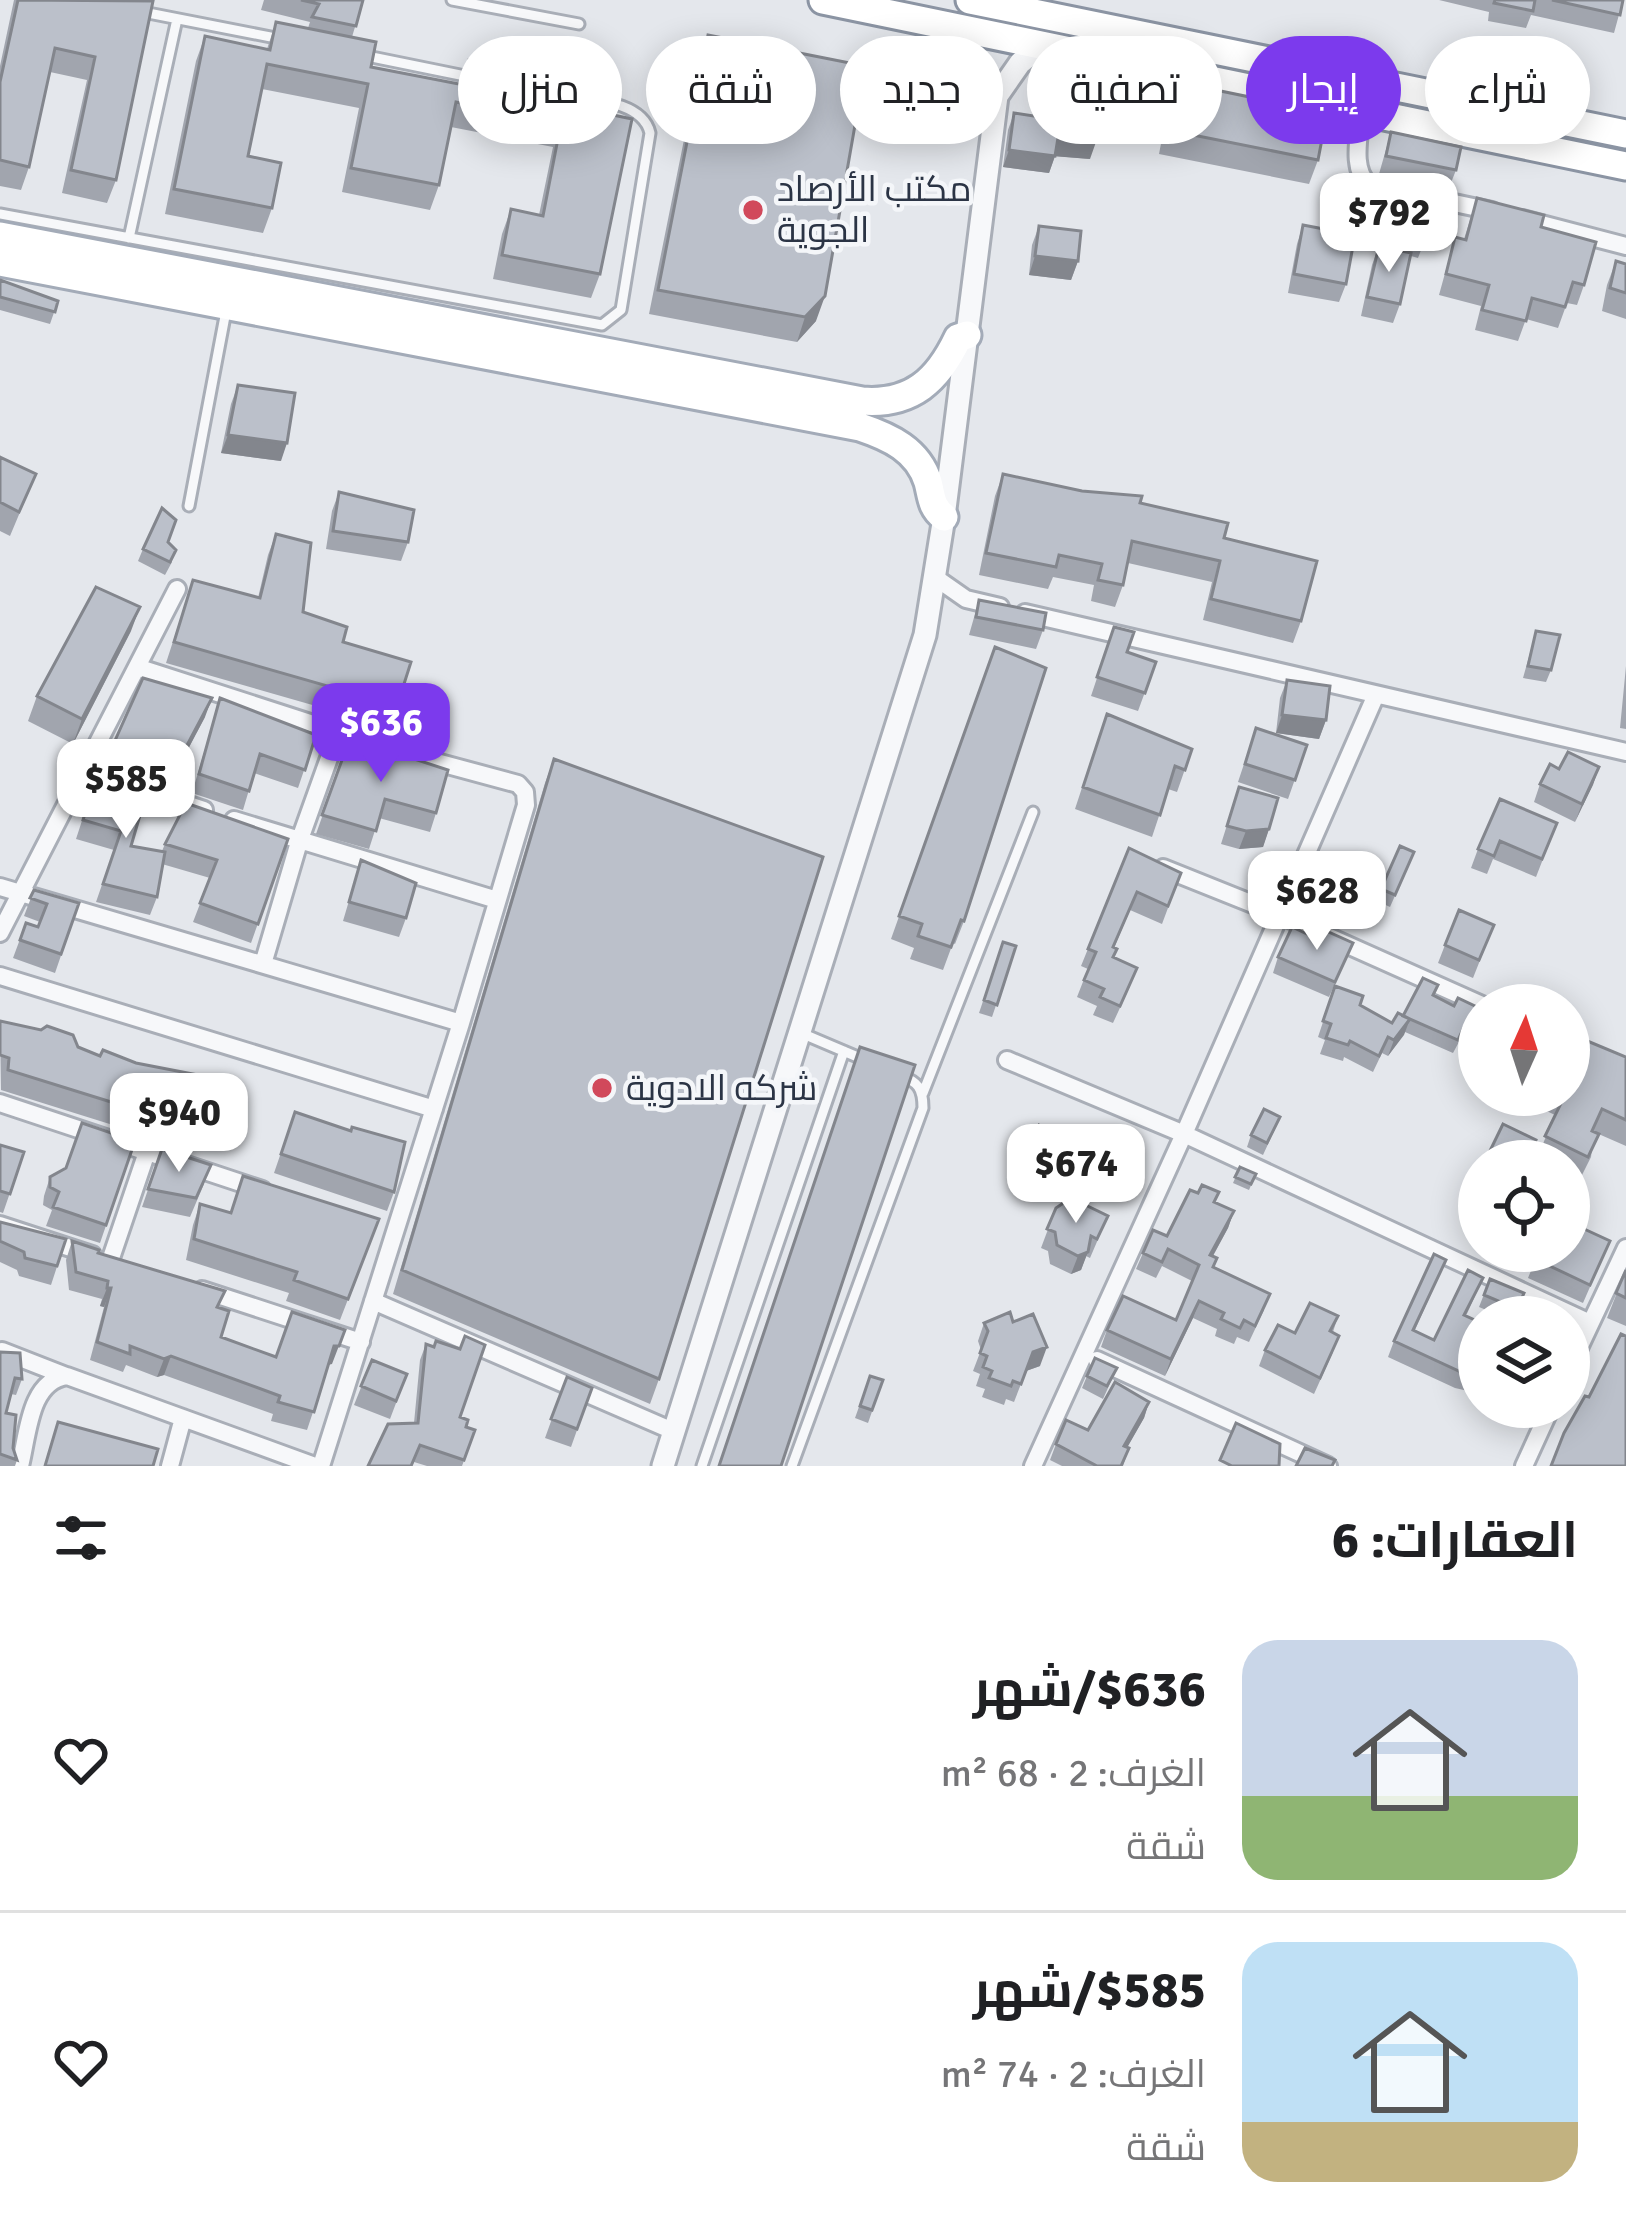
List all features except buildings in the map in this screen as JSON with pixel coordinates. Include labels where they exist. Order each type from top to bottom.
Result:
[{"type":"main road","points":[[824,0],[1027,42]]},
{"type":"main road","points":[[970,0],[1626,134]]},
{"type":"main road","points":[[1401,119],[1626,166]]},
{"type":"main road","points":[[0,236],[217,295],[860,427],[890,438],[915,458],[934,509],[944,517]]},
{"type":"main road","points":[[0,262],[880,402],[898,399],[931,382],[958,338],[967,335]]},
{"type":"street","points":[[1048,0],[1074,21]]},
{"type":"street","points":[[953,27],[959,36]]},
{"type":"street","points":[[1003,87],[1027,57]]},
{"type":"street","points":[[663,1466],[909,695],[930,611],[991,144]]},
{"type":"street","points":[[1359,144],[1360,178],[1369,184],[1626,246]]},
{"type":"street","points":[[936,578],[966,599],[1626,752]]},
{"type":"street","points":[[0,933],[177,589]]},
{"type":"street","points":[[930,611],[966,599]]},
{"type":"street","points":[[2,1351],[318,1466],[361,1342],[526,805],[525,792],[518,784],[338,733],[137,667]]},
{"type":"street","points":[[1033,1466],[1375,697]]},
{"type":"street","points":[[262,964],[338,733]]},
{"type":"street","points":[[85,770],[299,842],[497,901]]},
{"type":"street","points":[[1148,862],[1458,994]]},
{"type":"street","points":[[0,887],[461,1023]]},
{"type":"street","points":[[0,976],[434,1109]]},
{"type":"street","points":[[1007,1060],[1184,1133],[1532,1296]]},
{"type":"street","points":[[0,1103],[281,1196]]},
{"type":"street","points":[[110,1261],[147,1152]]},
{"type":"street","points":[[0,1225],[133,1268]]},
{"type":"street","points":[[371,1226],[394,1233]]},
{"type":"street","points":[[1590,1323],[1626,1248]]},
{"type":"street","points":[[179,1283],[361,1342]]},
{"type":"street","points":[[373,1300],[673,1431]]},
{"type":"street","points":[[1085,1354],[1328,1466]]},
{"type":"street","points":[[20,1466],[39,1391],[54,1378],[67,1376]]},
{"type":"street","points":[[170,1466],[183,1418]]},
{"type":"street","points":[[1524,1466],[1541,1428]]},
{"type":"lane","points":[[452,0],[579,24]]},
{"type":"lane","points":[[120,8],[291,41]]},
{"type":"lane","points":[[129,238],[177,19]]},
{"type":"lane","points":[[359,55],[458,75]]},
{"type":"lane","points":[[0,214],[602,325],[621,310],[650,134],[637,111],[622,108]]},
{"type":"lane","points":[[189,506],[217,295]]},
{"type":"lane","points":[[792,1466],[922,1108],[923,1093],[1034,812]]},
{"type":"lane","points":[[801,1033],[916,1082],[923,1093]]},
{"type":"lane","points":[[702,1466],[844,1052]]},
{"type":"place","name":"مكتب الأرصاد الجوية","points":[[753,210]]},
{"type":"place","name":"شركه الادوية","points":[[602,1088]]}]
